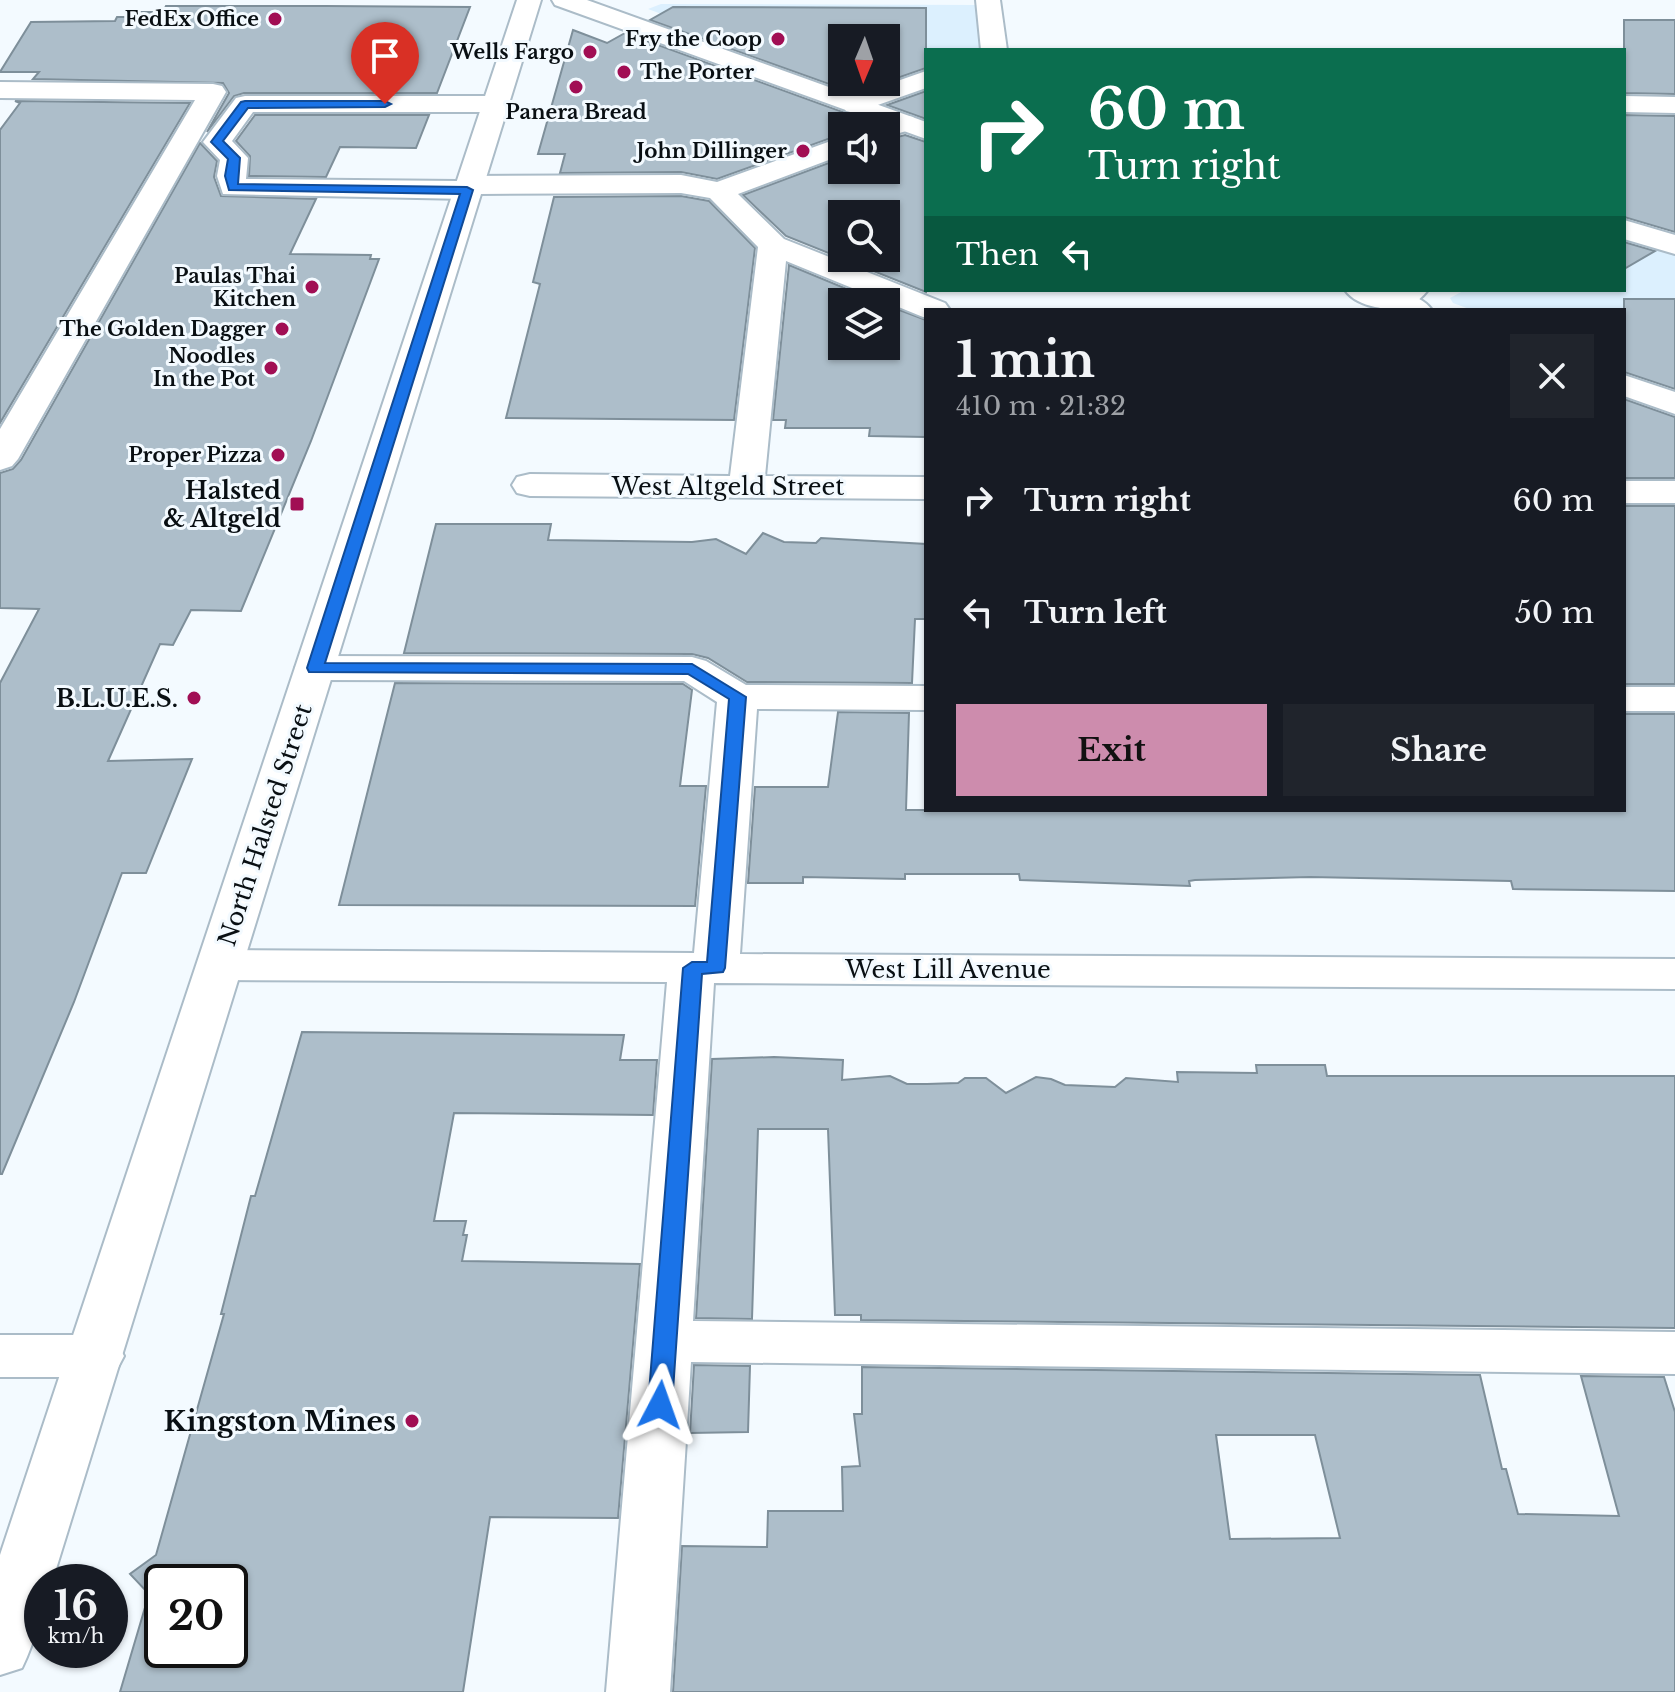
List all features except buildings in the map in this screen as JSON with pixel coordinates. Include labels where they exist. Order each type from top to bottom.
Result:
[{"type":"main road","name":"North Halsted Street","points":[[0,1649],[529,0]]},
{"type":"main road","points":[[564,0],[855,105],[905,127]]},
{"type":"main road","points":[[988,0],[994,48]]},
{"type":"main road","points":[[855,105],[924,80]]},
{"type":"main road","points":[[0,90],[213,92],[0,459]]},
{"type":"main road","points":[[495,104],[245,104],[217,142],[234,158],[233,188],[681,184],[719,191],[828,150]]},
{"type":"main road","points":[[1626,104],[1675,105]]},
{"type":"main road","points":[[719,191],[773,245],[929,308]]},
{"type":"main road","points":[[1626,211],[1662,211]]},
{"type":"main road","points":[[1626,230],[1675,245]]},
{"type":"main road","points":[[746,487],[773,245]]},
{"type":"main road","points":[[1370,292],[1406,300]]},
{"type":"main road","points":[[1626,386],[1675,404]]},
{"type":"main road","name":"West Altgeld Street","points":[[530,485],[924,488]]},
{"type":"main road","points":[[1626,492],[1675,492]]},
{"type":"main road","points":[[315,668],[692,669],[738,697],[924,698]]},
{"type":"main road","points":[[638,1692],[665,1341],[704,968],[738,697]]},
{"type":"main road","points":[[1626,699],[1675,699]]},
{"type":"main road","name":"West Lill Avenue","points":[[220,965],[1675,974]]},
{"type":"main road","points":[[665,1341],[1675,1353]]},
{"type":"main road","points":[[0,1356],[96,1356]]},
{"type":"shaded area","points":[[661,4],[981,5],[985,48],[924,48],[924,111],[883,96],[900,96],[900,24],[828,24],[828,76],[648,9]]},
{"type":"shaded area","points":[[1626,233],[1675,248],[1675,383],[1626,313],[1626,308],[1467,308],[1453,303],[1450,298],[1461,292],[1626,292]]},
{"type":"place","name":"FedEx Office","points":[[275,19]]},
{"type":"place","name":"Fry the Coop","points":[[778,39]]},
{"type":"place","name":"Wells Fargo","points":[[590,52]]},
{"type":"place","name":"The Porter","points":[[624,72]]},
{"type":"place","name":"Panera Bread","points":[[576,87]]},
{"type":"place","name":"John Dillinger","points":[[803,151]]},
{"type":"place","name":"Paulas Thai Kitchen","points":[[312,287]]},
{"type":"place","name":"The Golden Dagger","points":[[282,329]]},
{"type":"place","name":"Noodles In the Pot","points":[[271,368]]},
{"type":"place","name":"Proper Pizza","points":[[278,455]]},
{"type":"place","name":"Halsted & Altgeld","points":[[297,504]]},
{"type":"place","name":"B.L.U.E.S.","points":[[194,698]]},
{"type":"place","name":"Kingston Mines","points":[[412,1421]]},
{"type":"route","points":[[385,104],[245,104],[217,142],[234,158],[233,188],[467,190],[315,668],[692,669],[738,697],[716,968],[692,968],[660,1405]]}]
